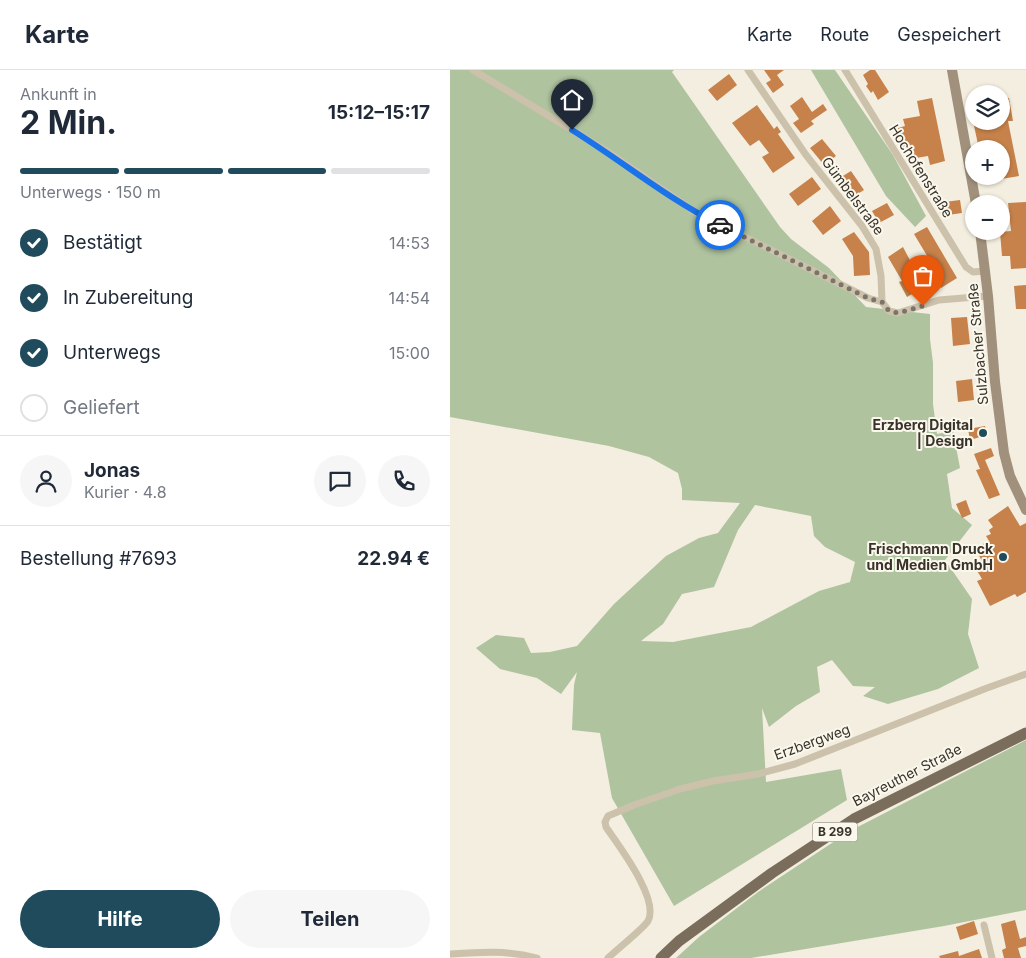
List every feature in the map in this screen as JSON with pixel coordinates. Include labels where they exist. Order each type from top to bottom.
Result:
[{"type":"main road","points":[[952,70],[974,195]]},
{"type":"main road","name":"Sulzbacher Straße","points":[[981,240],[1004,453],[1010,476],[1026,510]]},
{"type":"main road","name":"Bayreuther Straße","points":[[661,958],[680,941],[772,873],[854,819],[1026,733]]},
{"type":"street","points":[[473,70],[605,150],[695,212],[868,298],[882,302],[889,311],[898,313],[939,300],[988,296]]},
{"type":"street","name":"Gümbelstraße","points":[[748,70],[806,155],[862,226],[876,249],[881,276],[882,302]]},
{"type":"street","name":"Hochofenstraße","points":[[845,70],[966,268],[973,272],[985,271]]},
{"type":"street","name":"Erzbergweg","points":[[608,958],[648,921],[650,911],[646,894],[638,876],[606,827],[608,816],[680,789],[758,774],[795,764],[1026,674]]},
{"type":"street","points":[[984,925],[992,958]]},
{"type":"street","points":[[450,954],[489,951],[514,953],[537,958]]},
{"type":"green space","points":[[450,70],[674,70],[672,72],[780,227],[791,239],[829,268],[866,307],[930,314],[933,404],[937,434],[953,431],[960,468],[947,474],[952,508],[972,525],[945,560],[972,599],[968,634],[979,668],[938,689],[888,704],[863,696],[875,687],[853,686],[832,660],[817,667],[820,692],[796,706],[769,727],[762,708],[766,782],[841,769],[847,800],[674,906],[612,798],[600,733],[572,730],[574,685],[577,672],[561,694],[537,678],[500,669],[476,648],[496,635],[524,638],[531,653],[550,652],[577,646],[614,604],[666,556],[699,538],[718,533],[740,503],[682,500],[682,489],[678,473],[649,457],[609,446],[450,417]],"holes":[[[755,505],[811,516],[814,536],[825,547],[855,562],[850,582],[819,591],[751,627],[673,642],[641,641],[663,624],[682,594],[714,587],[738,530]]]},
{"type":"green space","points":[[811,70],[835,70],[893,155],[926,216],[915,227],[886,196]]},
{"type":"green space","points":[[1026,740],[1026,910],[944,926],[751,958],[676,958],[699,937],[758,892],[850,831]]},
{"type":"building","points":[[764,70],[784,70],[777,75],[784,85],[773,93],[766,83],[771,80]]},
{"type":"building","points":[[870,70],[875,70],[889,92],[878,100],[873,91],[871,93],[866,86],[868,84],[863,75]]},
{"type":"building","points":[[729,74],[737,85],[717,101],[708,90]]},
{"type":"building","points":[[802,97],[812,112],[823,104],[827,110],[811,121],[814,124],[801,133],[793,123],[799,119],[790,106]]},
{"type":"building","points":[[932,98],[945,161],[930,165],[928,156],[910,159],[909,151],[903,152],[898,128],[905,126],[903,119],[920,116],[917,101]]},
{"type":"building","points":[[1010,104],[1013,121],[1010,121]]},
{"type":"building","points":[[757,105],[774,129],[777,126],[781,132],[778,134],[795,158],[773,173],[762,157],[769,153],[759,140],[750,146],[732,123]]},
{"type":"building","points":[[975,130],[1010,130],[1019,176],[1010,178],[1010,140],[977,140]]},
{"type":"building","points":[[822,139],[836,156],[824,165],[810,148]]},
{"type":"building","points":[[851,171],[864,190],[851,198],[838,179]]},
{"type":"building","points":[[812,177],[821,189],[798,206],[789,194]]},
{"type":"building","points":[[960,200],[962,213],[941,216],[937,203]]},
{"type":"building","points":[[1026,202],[1026,268],[1011,269],[1010,256],[1002,256],[1001,240],[1010,240],[1010,203]]},
{"type":"building","points":[[887,203],[894,215],[879,223],[872,211]]},
{"type":"building","points":[[830,206],[841,221],[823,235],[812,221]]},
{"type":"building","points":[[927,227],[957,278],[941,288],[937,281],[941,279],[914,234]]},
{"type":"building","points":[[854,232],[869,252],[870,275],[854,276],[853,256],[842,239]]},
{"type":"building","points":[[903,247],[924,287],[907,297],[899,282],[902,281],[888,257]]},
{"type":"building","points":[[1026,285],[1026,309],[1016,309],[1014,286]]},
{"type":"building","points":[[967,317],[970,344],[953,346],[951,318]]},
{"type":"building","points":[[972,379],[974,400],[958,402],[956,381]]},
{"type":"building","points":[[985,426],[987,435],[970,440],[968,429]]},
{"type":"building","points":[[991,448],[994,456],[985,460],[1000,495],[989,499],[976,470],[980,469],[974,454]]},
{"type":"building","points":[[966,500],[971,514],[962,518],[956,504]]},
{"type":"building","name":"Frischmann Druck und Medien GmbH","points":[[1008,506],[1020,526],[1026,523],[1026,592],[1017,597],[1015,594],[990,606],[977,581],[982,579],[976,569],[984,565],[975,548],[989,541],[986,536],[991,534],[989,530],[993,527],[988,520]]},
{"type":"building","points":[[1015,920],[1020,939],[1026,937],[1026,946],[1018,948],[1021,958],[1004,958],[1002,950],[1006,948],[1001,924]]},
{"type":"building","points":[[974,921],[978,934],[960,940],[956,927]]},
{"type":"building","points":[[979,949],[982,958],[940,958],[939,956],[958,951],[959,956]]},
{"type":"way so far","points":[[720,225],[868,298],[882,302],[889,311],[898,313],[923,306]]},
{"type":"place","name":"Erzberg Digital | Design","points":[[983,433]]},
{"type":"place","name":"Frischmann Druck und Medien GmbH","points":[[1003,557]]},
{"type":"route","points":[[572,130],[605,150],[695,212],[720,225]]}]
